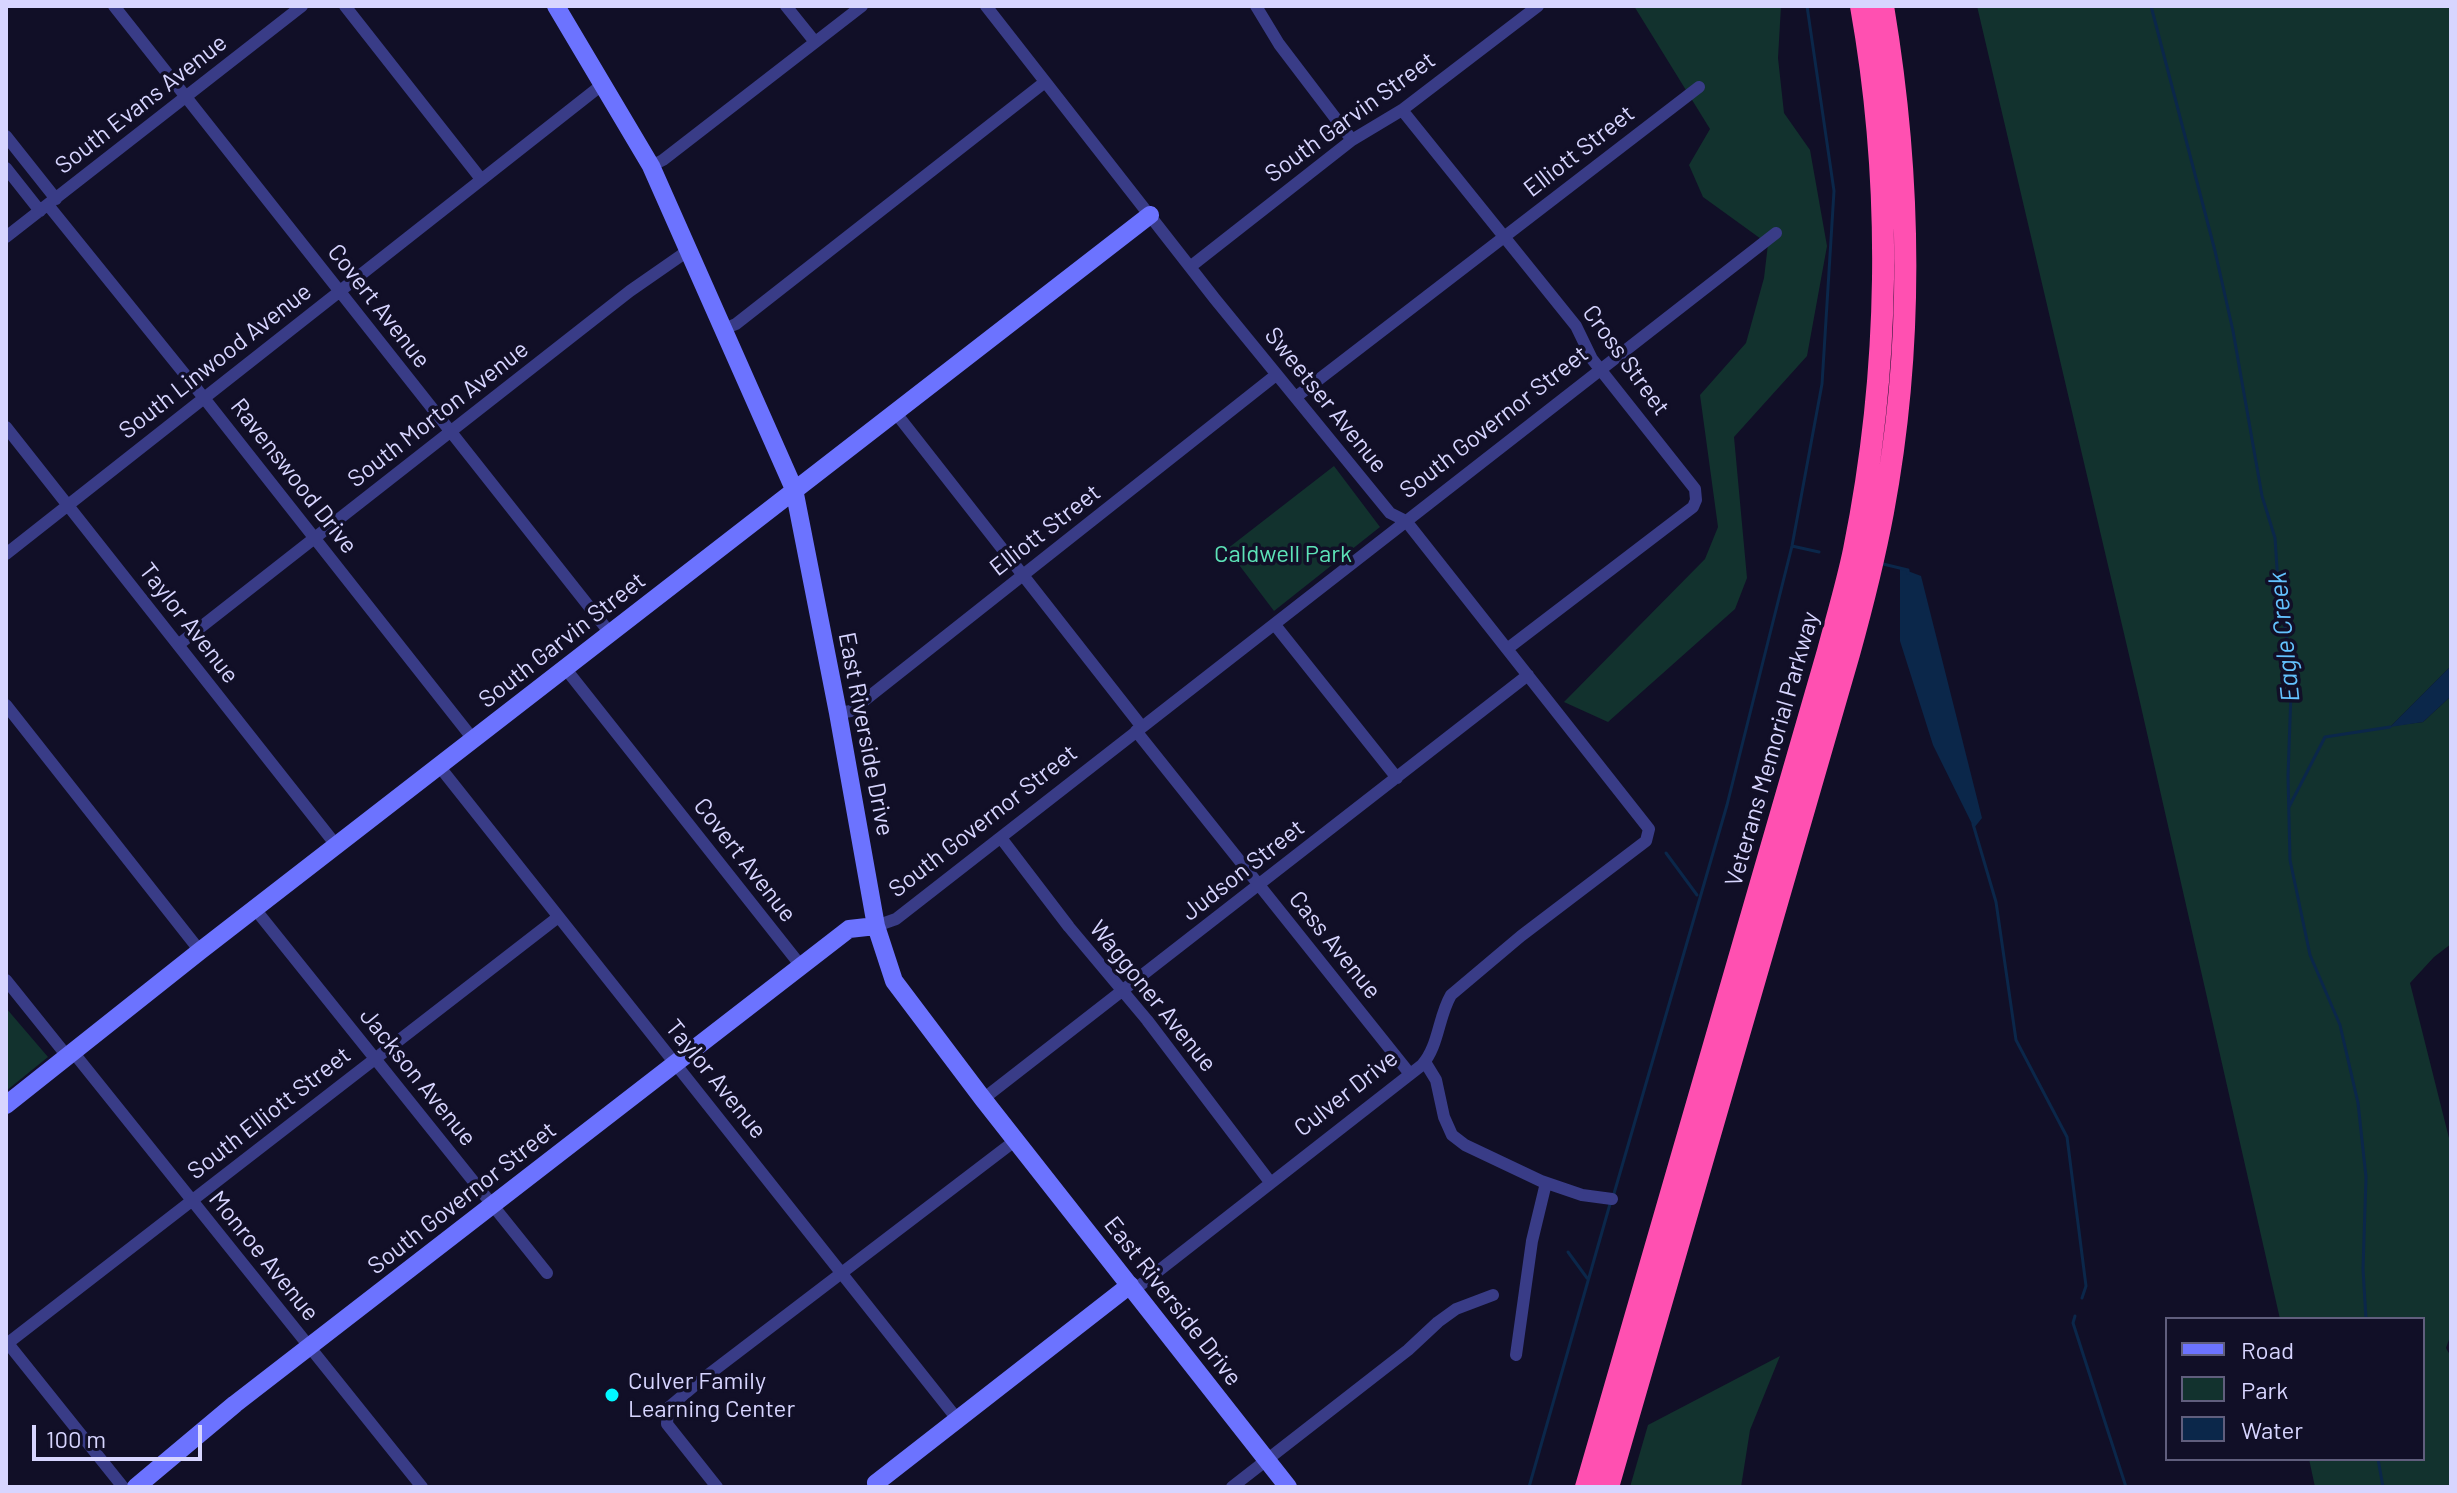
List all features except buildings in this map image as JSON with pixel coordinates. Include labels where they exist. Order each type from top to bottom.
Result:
[{"type":"highway","name":"Veterans Memorial Parkway","points":[[1586,1487],[1828,651],[1853,553],[1873,436],[1884,264],[1877,117],[1861,6]]},
{"type":"highway","name":"Veterans Memorial Parkway","points":[[1608,1487],[1849,654],[1872,568],[1883,509],[1898,402],[1905,278],[1902,171],[1883,6]]},
{"type":"street","name":"Covert Avenue","points":[[114,6],[610,633]]},
{"type":"street","name":"South Evans Avenue","points":[[6,237],[302,6]]},
{"type":"street","points":[[345,6],[481,179]]},
{"type":"street","name":"East Riverside Drive","points":[[556,6],[651,166],[794,489],[876,926],[894,981],[1288,1487]]},
{"type":"street","points":[[786,6],[815,42]]},
{"type":"street","points":[[651,166],[663,160],[862,6]]},
{"type":"street","name":"Sweetser Avenue","points":[[986,6],[1276,375],[1390,513],[1406,521],[1645,821],[1649,835],[1631,851]]},
{"type":"street","points":[[1256,6],[1279,44],[1352,140]]},
{"type":"street","name":"South Garvin Street","points":[[1190,267],[1352,140],[1402,110],[1538,6]]},
{"type":"street","points":[[724,329],[736,324],[1045,82]]},
{"type":"street","name":"South Linwood Avenue","points":[[6,554],[603,84]]},
{"type":"street","name":"Elliott Street","points":[[1296,397],[1699,87]]},
{"type":"street","name":"Cross Street","points":[[1402,110],[1576,326],[1592,359],[1694,488],[1696,496],[1693,507],[1507,649]]},
{"type":"street","name":"Ravenswood Drive","points":[[6,136],[48,205],[473,739]]},
{"type":"street","name":"Ravenswood Drive","points":[[6,168],[48,205]]},
{"type":"street","name":"South Garvin Street","points":[[6,1105],[336,845],[1150,215]]},
{"type":"street","name":"South Governor Street","points":[[136,1487],[235,1404],[849,929],[876,926],[896,919],[1776,233]]},
{"type":"street","name":"South Morton Avenue","points":[[178,645],[630,291],[689,250]]},
{"type":"street","name":"Elliott Street","points":[[838,713],[851,711],[1276,375]]},
{"type":"street","name":"Cass Avenue","points":[[895,412],[1259,886],[1410,1074]]},
{"type":"street","name":"Taylor Avenue","points":[[6,427],[336,845]]},
{"type":"street","points":[[1275,625],[1397,778]]},
{"type":"street","name":"Covert Avenue","points":[[565,668],[801,966]]},
{"type":"street","name":"Judson Street","points":[[983,1099],[1528,675]]},
{"type":"street","points":[[6,705],[200,951]]},
{"type":"street","name":"Taylor Avenue","points":[[439,766],[958,1420]]},
{"type":"street","name":"Waggoner Avenue","points":[[1001,838],[1147,1020],[1270,1182]]},
{"type":"street","name":"Culver Drive","points":[[875,1486],[1425,1062],[1432,1051],[1445,1004],[1457,989],[1631,851]]},
{"type":"street","name":"Jackson Avenue","points":[[255,909],[547,1273]]},
{"type":"street","name":"South Elliott Street","points":[[7,1342],[557,918]]},
{"type":"street","name":"Monroe Avenue","points":[[6,980],[192,1201],[422,1487]]},
{"type":"street","points":[[1425,1062],[1436,1080],[1444,1117],[1452,1135],[1465,1145],[1546,1183],[1582,1195],[1612,1199]]},
{"type":"street","points":[[717,1487],[671,1429],[666,1418],[668,1408],[1016,1140]]},
{"type":"street","points":[[1516,1355],[1532,1241],[1546,1183]]},
{"type":"street","points":[[1232,1487],[1408,1350],[1438,1322],[1456,1309],[1493,1295]]},
{"type":"street","points":[[7,1342],[123,1487]]},
{"type":"green space","points":[[1634,6],[1781,6],[1778,58],[1784,113],[1810,150],[1827,246],[1807,356],[1734,437],[1747,578],[1735,609],[1608,722],[1564,702],[1705,559],[1718,527],[1700,395],[1746,343],[1764,278],[1768,244],[1703,197],[1689,165],[1710,129]]},
{"type":"green space","points":[[1977,6],[2451,6],[2451,666],[2391,726],[2423,722],[2451,696],[2451,944],[2410,983],[2451,1146],[2451,1334],[2446,1348],[2451,1357],[2451,1487],[2315,1487],[2309,1461],[2425,1461],[2425,1317],[2280,1317]]},
{"type":"green space","name":"Caldwell Park","points":[[1334,466],[1380,527],[1274,611],[1227,549]]},
{"type":"green space","points":[[6,1008],[48,1057],[6,1091]]},
{"type":"green space","points":[[1780,1356],[1750,1430],[1741,1487],[1630,1487],[1648,1425]]},
{"type":"water","points":[[1900,568],[1921,576],[1982,818],[1974,828],[1933,745],[1900,641]]},
{"type":"water","points":[[2451,666],[2451,696],[2423,722],[2390,727]]},
{"type":"waterway","points":[[1613,1197],[1727,805],[1792,546],[1822,384],[1834,191],[1807,6]]},
{"type":"waterway","name":"Eagle Creek","points":[[2151,6],[2215,251],[2233,331],[2262,496],[2275,538],[2279,599],[2292,664],[2288,776],[2290,860],[2310,955],[2340,1025],[2358,1103],[2366,1177],[2363,1269],[2366,1317]]},
{"type":"waterway","points":[[1792,546],[1819,552]]},
{"type":"waterway","points":[[1883,564],[1908,570],[1908,573]]},
{"type":"waterway","points":[[2289,807],[2325,737],[2390,727]]},
{"type":"waterway","points":[[1973,824],[1996,902],[2016,1040],[2067,1137],[2086,1286],[2082,1298]]},
{"type":"waterway","points":[[1666,853],[1697,895]]},
{"type":"waterway","points":[[1529,1487],[1610,1204]]},
{"type":"waterway","points":[[1568,1252],[1587,1278]]},
{"type":"waterway","points":[[2075,1316],[2073,1323],[2126,1487]]},
{"type":"waterway","name":"Eagle Creek","points":[[2378,1461],[2383,1487]]},
{"type":"place","name":"Culver Family Learning Center","points":[[612,1395]]}]
